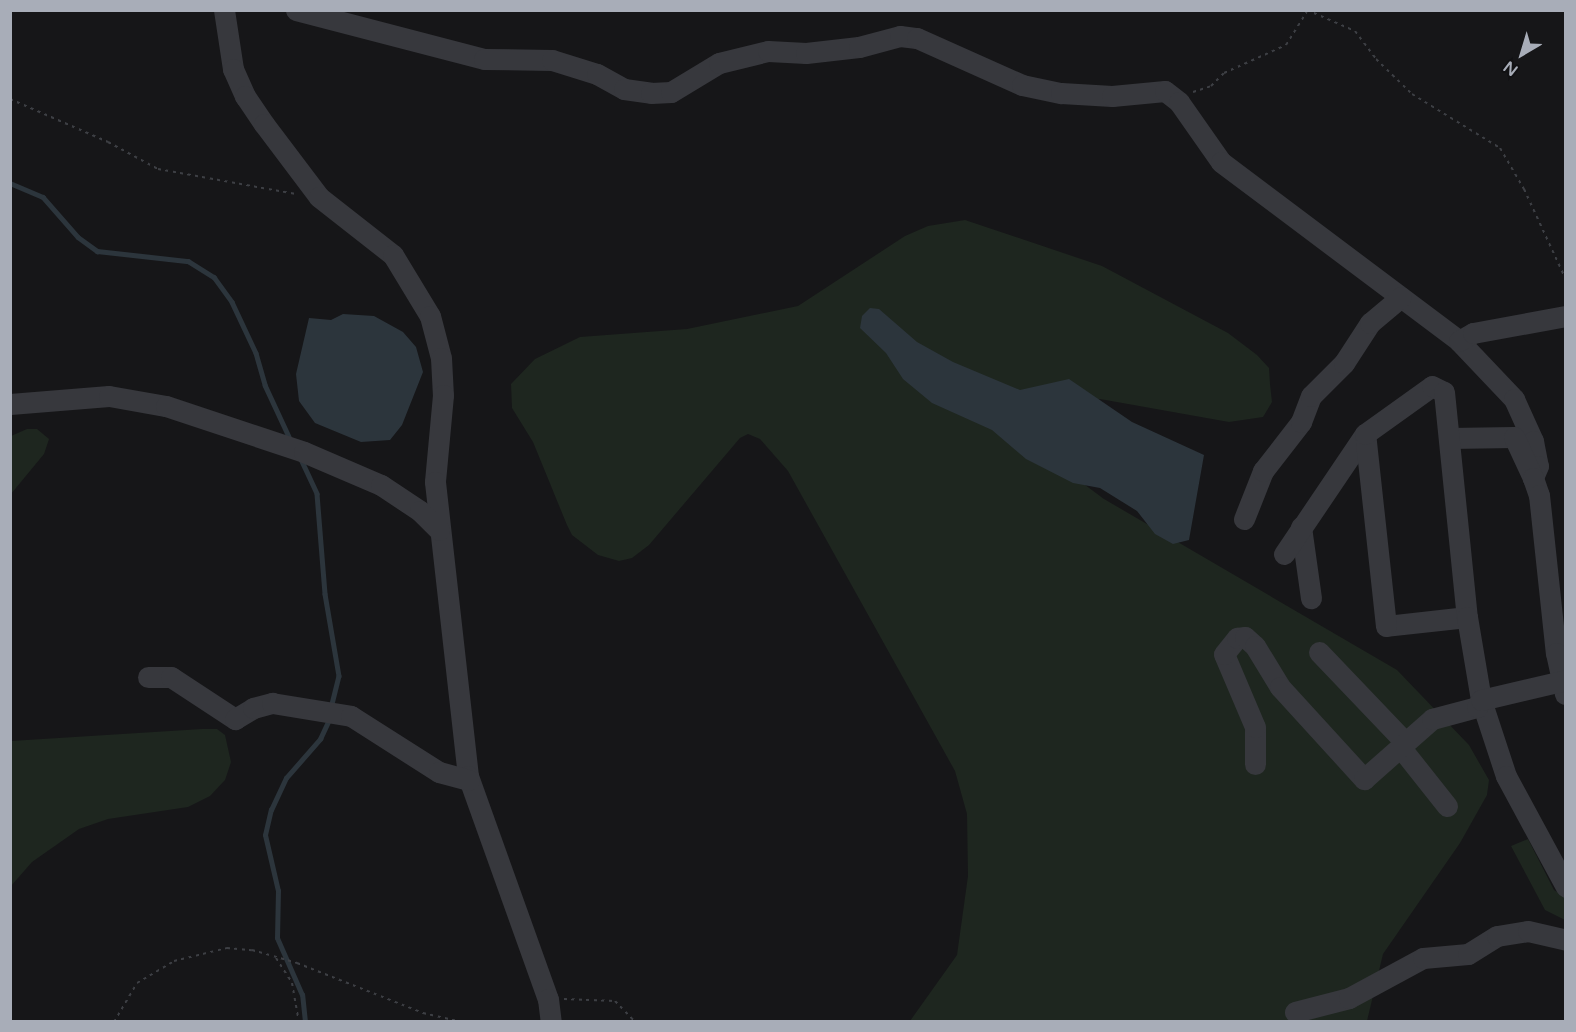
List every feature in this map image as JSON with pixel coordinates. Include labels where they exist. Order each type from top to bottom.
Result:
[{"type":"street","points":[[224,10],[233,69],[245,96],[319,197],[393,255],[430,316],[441,358],[443,394],[435,482],[439,530],[469,780],[548,999],[551,1022]]},
{"type":"street","points":[[296,10],[484,59],[552,60],[597,74],[624,89],[651,93],[671,92],[719,63],[768,51],[806,53],[859,47],[900,36],[917,38],[1022,85],[1061,93],[1112,96],[1165,91],[1173,98],[1221,162],[1460,341],[1514,399],[1533,441],[1538,466],[1533,478]]},
{"type":"street","points":[[1244,519],[1263,471],[1300,423],[1311,396],[1344,363],[1370,323],[1401,297]]},
{"type":"street","points":[[1460,341],[1494,328],[1566,316]]},
{"type":"street","points":[[1284,554],[1365,434],[1432,386],[1444,392],[1467,617],[1481,700],[1506,776],[1555,874],[1566,887]]},
{"type":"street","points":[[10,404],[109,396],[166,406],[304,452],[381,485],[420,511],[439,530]]},
{"type":"street","points":[[1365,434],[1386,626],[1467,617]]},
{"type":"street","points":[[1450,438],[1514,437],[1533,478],[1539,495],[1548,596],[1564,686],[1481,700]]},
{"type":"street","points":[[1301,527],[1311,598]]},
{"type":"street","points":[[1255,764],[1255,727],[1224,654],[1237,638],[1245,637],[1280,687],[1364,779],[1432,719],[1477,707],[1481,700]]},
{"type":"street","points":[[1319,652],[1403,745],[1446,806]]},
{"type":"street","points":[[148,677],[171,677],[222,714],[235,719],[253,708],[272,703],[351,716],[439,772],[469,780]]},
{"type":"street","points":[[1295,1012],[1349,998],[1423,958],[1468,954],[1497,936],[1528,931],[1566,940]]},
{"type":"path","points":[[1173,98],[1211,86],[1224,73],[1271,55],[1286,45],[1307,11],[1355,31],[1376,59],[1412,94],[1500,148],[1524,189],[1566,280]]},
{"type":"path","points":[[10,99],[82,129],[158,169],[319,197]]},
{"type":"path","points":[[114,1022],[137,983],[174,961],[227,948],[276,958],[423,1013],[462,1022]]},
{"type":"path","points":[[276,958],[292,983],[299,1022]]},
{"type":"path","points":[[548,999],[615,1001],[635,1022]]},
{"type":"shaded area","points":[[965,220],[1102,266],[1228,333],[1257,355],[1269,368],[1272,402],[1263,417],[1229,422],[1100,399],[1092,403],[1069,473],[1104,499],[1397,670],[1469,745],[1489,780],[1487,795],[1460,843],[1383,954],[1367,1021],[910,1021],[957,955],[968,876],[967,814],[955,771],[788,471],[760,439],[748,434],[740,438],[649,545],[632,558],[619,561],[598,555],[572,535],[533,442],[512,408],[511,384],[535,359],[580,337],[687,329],[798,306],[905,236],[928,226]]},
{"type":"shaded area","points":[[870,308],[879,309],[917,342],[953,362],[1020,390],[1069,379],[1132,422],[1204,455],[1189,540],[1173,544],[1155,534],[1137,511],[1100,488],[1073,483],[1026,459],[992,430],[932,403],[903,379],[886,353],[860,328],[862,316]]},
{"type":"shaded area","points":[[343,314],[374,316],[403,332],[416,347],[423,372],[402,425],[390,440],[361,442],[315,423],[299,401],[296,374],[309,318],[331,320]]},
{"type":"shaded area","points":[[27,429],[37,429],[49,439],[44,454],[11,494],[11,436]]},
{"type":"shaded area","points":[[217,729],[225,735],[231,762],[225,780],[210,796],[188,807],[108,819],[79,829],[32,862],[11,886],[11,741]]},
{"type":"shaded area","points":[[1528,839],[1554,890],[1565,897],[1565,920],[1545,910],[1511,846]]},
{"type":"waterway","points":[[10,183],[43,197],[78,237],[97,251],[188,261],[214,277],[232,302],[256,353],[265,385],[291,441]]},
{"type":"waterway","points":[[301,459],[317,494],[325,594],[339,676],[331,708]]},
{"type":"waterway","points":[[305,1022],[302,995],[277,938],[278,891],[265,835],[271,810],[286,778],[320,739],[329,720]]}]
